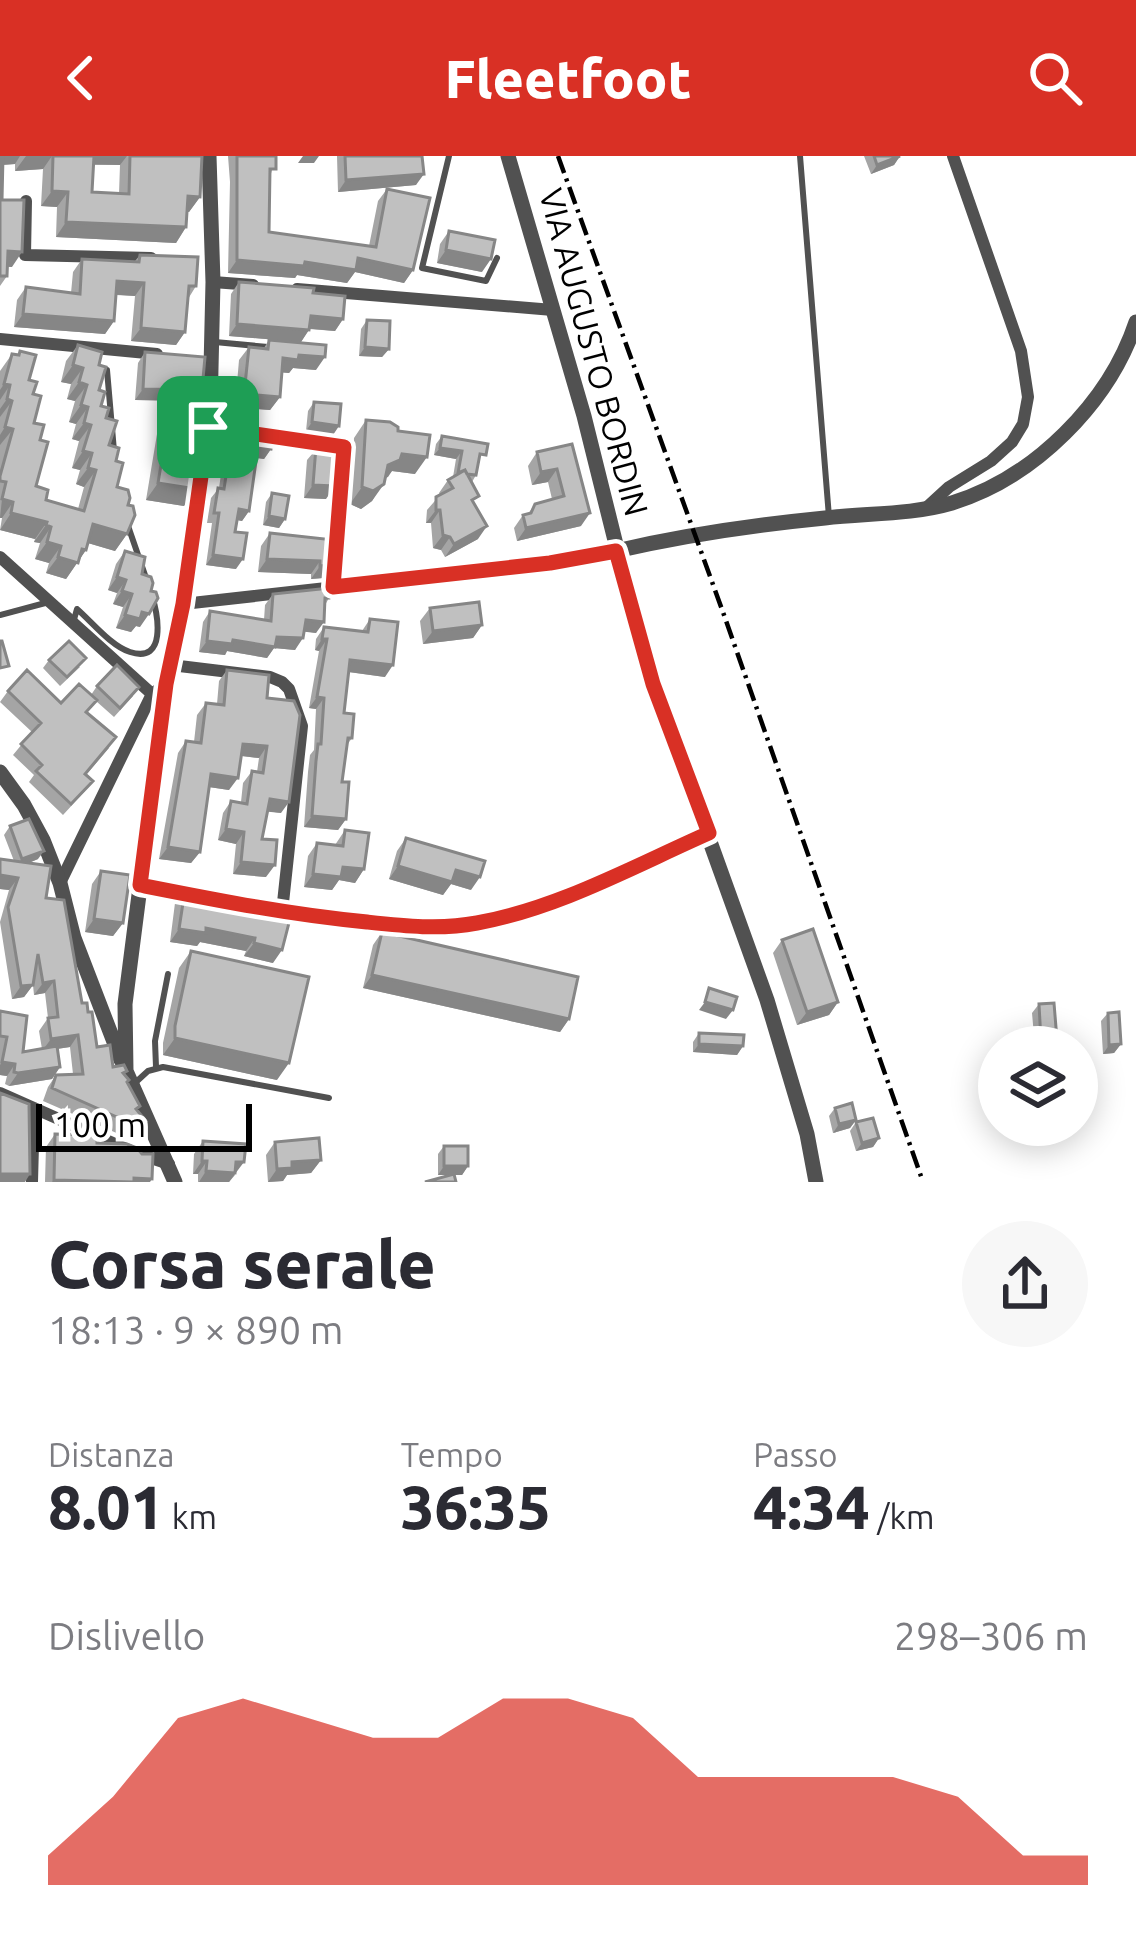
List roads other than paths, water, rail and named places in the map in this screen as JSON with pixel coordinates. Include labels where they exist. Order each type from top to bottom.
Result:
[{"type":"street","points":[[60,883],[172,665],[208,427],[213,282],[209,156]]},
{"type":"street","name":"VIA AUGUSTO BORDIN","points":[[508,156],[584,416],[649,672],[767,1000],[807,1134],[816,1182]]},
{"type":"street","points":[[925,509],[1012,442],[1024,424],[1028,397],[1021,351],[953,156]]},
{"type":"street","points":[[26,201],[26,255],[165,259]]},
{"type":"street","points":[[188,260],[212,260]]},
{"type":"street","points":[[213,282],[258,286]]},
{"type":"street","points":[[280,288],[553,310]]},
{"type":"street","points":[[183,604],[550,563],[693,534],[925,509],[958,501],[1021,469],[1054,443],[1110,377],[1136,322]]},
{"type":"street","points":[[0,339],[165,355]]},
{"type":"street","points":[[189,357],[212,351]]},
{"type":"street","points":[[208,427],[344,447],[333,587]]},
{"type":"street","points":[[0,557],[73,624],[159,689]]},
{"type":"street","points":[[172,665],[270,677],[290,692],[302,733],[282,912]]},
{"type":"street","points":[[129,1078],[125,1004],[159,689]]},
{"type":"street","points":[[0,772],[37,826],[60,883],[74,938],[175,1182]]},
{"type":"street","points":[[140,885],[282,912],[447,927],[484,922],[570,895],[709,833]]},
{"type":"street","points":[[0,1093],[169,1164]]},
{"type":"street","points":[[32,1182],[34,1108]]},
{"type":"lane","points":[[449,156],[422,268],[486,280],[497,258]]},
{"type":"lane","points":[[800,156],[829,517]]},
{"type":"lane","points":[[212,351],[284,348]]},
{"type":"lane","points":[[107,370],[115,452]]},
{"type":"lane","points":[[73,624],[77,609],[119,646],[136,654],[158,639],[158,612],[123,508]]},
{"type":"lane","points":[[0,615],[49,602]]},
{"type":"lane","points":[[156,1067],[154,1041],[168,974]]},
{"type":"lane","points":[[129,1078],[156,1067],[329,1098]]},
{"type":"railway","points":[[558,156],[923,1182]]}]
